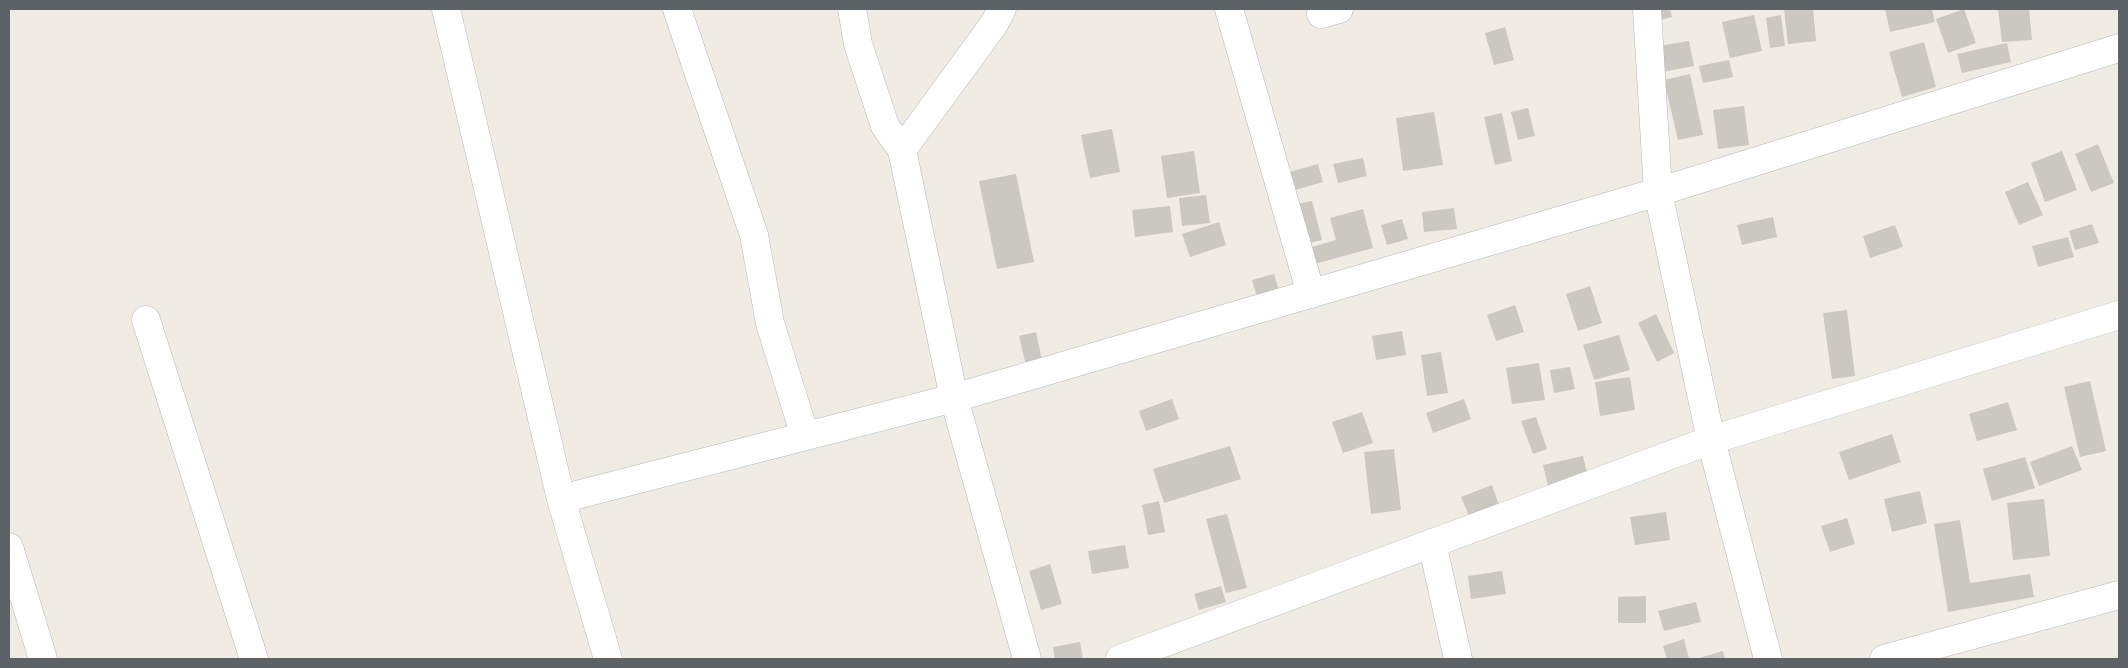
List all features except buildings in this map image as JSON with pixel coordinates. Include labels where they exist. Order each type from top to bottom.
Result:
[{"type":"street","points":[[446,9],[561,499],[608,659]]},
{"type":"street","points":[[677,9],[754,235],[770,323],[805,436]]},
{"type":"street","points":[[852,9],[858,44],[885,126],[902,150],[954,398],[1027,659]]},
{"type":"street","points":[[902,150],[994,24],[1002,9]]},
{"type":"street","points":[[1229,9],[1311,294]]},
{"type":"street","points":[[1647,9],[1658,192],[1711,440],[1768,659]]},
{"type":"street","points":[[561,499],[954,398],[1658,192],[2119,48]]},
{"type":"street","points":[[1120,659],[1711,440],[2119,315]]},
{"type":"street","points":[[146,320],[254,659]]},
{"type":"street","points":[[1432,543],[1458,659]]},
{"type":"street","points":[[9,546],[43,659]]},
{"type":"street","points":[[1884,659],[2119,595]]}]
